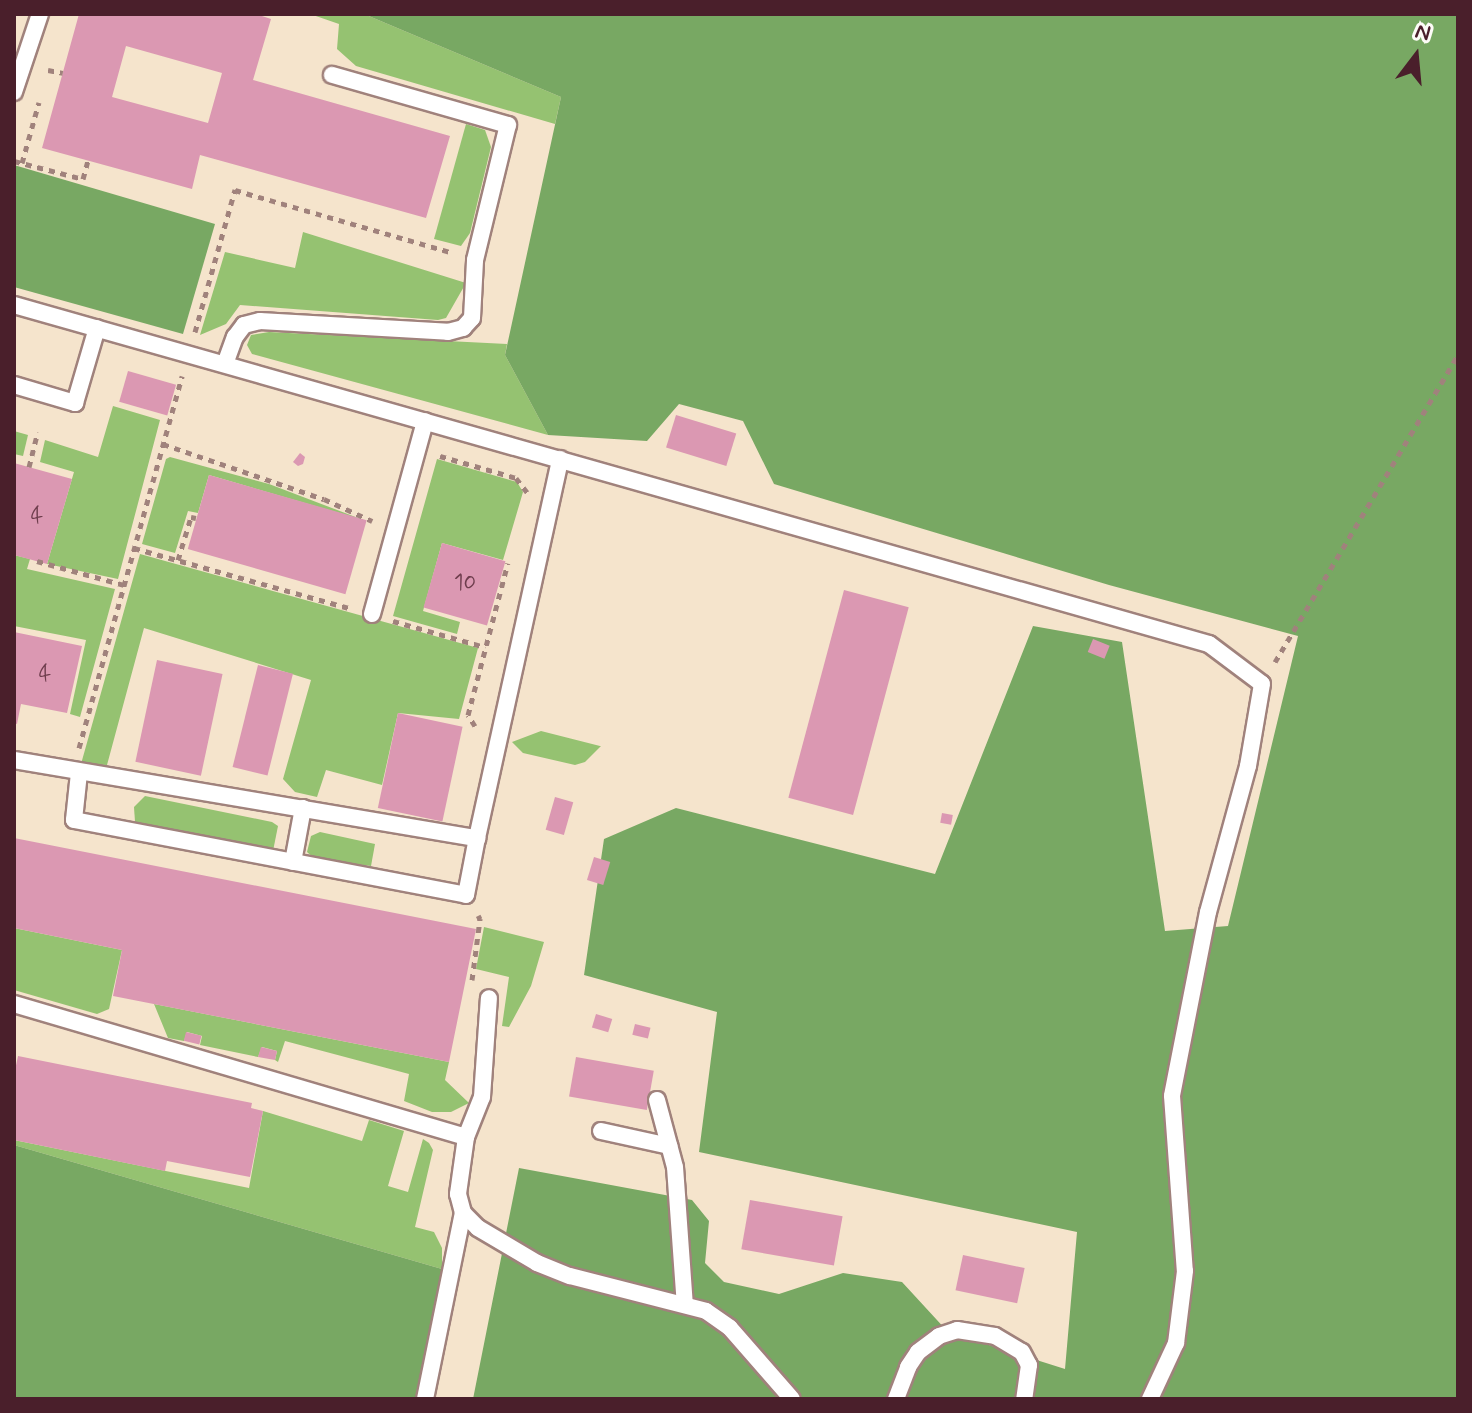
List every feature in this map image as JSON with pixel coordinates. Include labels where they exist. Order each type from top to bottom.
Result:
[{"type":"lane","points":[[14,92],[40,14]]},
{"type":"lane","points":[[225,364],[235,337],[244,325],[260,321],[448,332],[463,328],[472,318],[475,260],[508,125],[332,75]]},
{"type":"lane","points":[[14,305],[1209,644],[1262,684],[1248,766],[1208,912],[1172,1096],[1185,1271],[1176,1343],[1150,1399]]},
{"type":"lane","points":[[14,385],[75,403],[97,328]]},
{"type":"lane","points":[[372,614],[425,421]]},
{"type":"lane","points":[[79,773],[74,820],[466,895],[560,459]]},
{"type":"lane","points":[[14,760],[477,838]]},
{"type":"lane","points":[[293,862],[303,808]]},
{"type":"lane","points":[[425,1399],[463,1213],[458,1194],[466,1137],[482,1097],[489,998]]},
{"type":"lane","points":[[14,1004],[466,1137]]},
{"type":"lane","points":[[657,1100],[675,1167],[685,1305]]},
{"type":"lane","points":[[601,1131],[669,1146]]},
{"type":"lane","points":[[463,1213],[478,1228],[537,1263],[570,1276],[706,1311],[730,1328],[792,1399]]},
{"type":"lane","points":[[896,1399],[908,1367],[918,1352],[939,1336],[957,1330],[995,1336],[1022,1352],[1029,1365],[1024,1399]]},
{"type":"path","points":[[45,82],[49,69],[63,73]]},
{"type":"path","points":[[22,163],[41,96]]},
{"type":"path","points":[[14,161],[83,179],[88,160]]},
{"type":"path","points":[[79,773],[76,759],[235,190],[475,260]]},
{"type":"path","points":[[1262,684],[1458,355]]},
{"type":"path","points":[[29,467],[38,432]]},
{"type":"path","points":[[163,444],[324,499],[380,525]]},
{"type":"path","points":[[417,450],[516,478],[528,494]]},
{"type":"path","points":[[178,560],[191,517],[196,518]]},
{"type":"path","points":[[134,548],[485,647]]},
{"type":"path","points":[[495,753],[468,715],[511,555]]},
{"type":"path","points":[[37,561],[124,585]]},
{"type":"path","points":[[473,970],[480,919]]},
{"type":"green space","points":[[310,14],[364,14],[561,97],[555,124],[356,66],[337,49],[339,24]]},
{"type":"green space","points":[[364,14],[1458,14],[1458,1399],[473,1399],[519,1168],[692,1200],[709,1221],[705,1263],[724,1282],[779,1294],[843,1273],[902,1282],[948,1332],[1065,1369],[1077,1232],[699,1152],[717,1012],[584,975],[604,839],[676,808],[935,874],[1033,626],[1122,642],[1165,931],[1228,926],[1298,636],[1109,585],[774,484],[743,421],[679,404],[647,441],[548,435],[505,355],[561,97]]},
{"type":"green space","points":[[466,124],[485,130],[491,147],[470,233],[461,246],[434,239]]},
{"type":"green space","points":[[14,165],[215,224],[183,334],[14,287]]},
{"type":"green space","points":[[303,232],[466,283],[446,318],[438,320],[240,305],[226,324],[200,335],[225,252],[295,268]]},
{"type":"green space","points":[[269,332],[507,344],[505,355],[548,435],[252,354],[247,345],[251,335]]},
{"type":"green space","points":[[113,406],[160,420],[118,579],[47,564],[74,472],[40,462],[45,440],[98,457]]},
{"type":"green space","points":[[14,431],[28,435],[23,456],[14,454]]},
{"type":"green space","points":[[170,457],[269,484],[366,521],[209,475],[198,513],[188,511],[175,553],[142,544],[166,459]]},
{"type":"green space","points":[[437,459],[517,482],[523,492],[503,560],[442,543],[423,611],[460,622],[457,634],[393,616]]},
{"type":"green space","points":[[140,554],[478,648],[459,719],[398,713],[382,785],[326,770],[317,797],[295,792],[283,779],[311,680],[144,628],[107,765],[81,764]]},
{"type":"green space","points":[[14,555],[30,559],[27,569],[115,589],[80,717],[70,714],[86,640],[14,626]]},
{"type":"green space","points":[[541,731],[601,746],[585,762],[575,765],[523,753],[512,742]]},
{"type":"green space","points":[[145,796],[272,822],[278,826],[273,851],[135,822],[134,807]]},
{"type":"green space","points":[[320,832],[375,844],[371,866],[315,859],[307,852],[311,836]]},
{"type":"green space","points":[[484,927],[544,942],[531,986],[509,1027],[502,1026],[509,977],[476,969]]},
{"type":"green space","points":[[14,928],[122,950],[109,1009],[97,1014],[14,990]]},
{"type":"green space","points":[[154,1004],[449,1062],[445,1080],[469,1103],[451,1112],[432,1112],[404,1101],[409,1074],[285,1041],[278,1062],[275,1060],[277,1051],[262,1047],[258,1057],[200,1045],[202,1036],[187,1032],[184,1041],[168,1038]]},
{"type":"green space","points":[[263,1111],[362,1141],[369,1120],[404,1131],[388,1186],[408,1192],[423,1139],[429,1143],[433,1150],[415,1227],[434,1232],[442,1248],[442,1269],[14,1145],[14,1140],[249,1188]]},
{"type":"green space","points":[[14,1145],[442,1269],[416,1399],[14,1399]]},
{"type":"building","points":[[79,14],[256,14],[271,19],[253,80],[450,136],[426,218],[200,155],[192,189],[42,148]],"holes":[[[126,46],[222,73],[208,123],[112,97]]]},
{"type":"building","points":[[128,371],[176,385],[167,416],[119,402]]},
{"type":"building","points":[[676,415],[736,433],[726,466],[666,448]]},
{"type":"building","points":[[300,453],[305,457],[303,464],[298,466],[293,462]]},
{"type":"building","points":[[14,463],[72,479],[47,564],[14,555]]},
{"type":"building","points":[[209,475],[367,520],[345,594],[188,549]]},
{"type":"building","points":[[442,543],[505,561],[487,626],[424,607]]},
{"type":"building","points":[[844,590],[909,607],[853,815],[788,798]]},
{"type":"building","points":[[14,632],[82,646],[67,713],[21,704],[17,724],[14,723]]},
{"type":"building","points":[[1093,639],[1110,646],[1104,659],[1088,652]]},
{"type":"building","points":[[157,660],[223,674],[201,776],[135,762]]},
{"type":"building","points":[[258,665],[293,674],[268,776],[233,767]]},
{"type":"building","points":[[398,713],[463,727],[442,822],[378,808]]},
{"type":"building","points":[[555,797],[573,802],[564,835],[546,830]]},
{"type":"building","points":[[942,813],[953,815],[951,825],[940,823]]},
{"type":"building","points":[[14,838],[476,929],[449,1062],[113,996],[122,950],[14,928]]},
{"type":"building","points":[[594,857],[610,862],[603,885],[587,880]]},
{"type":"building","points":[[596,1014],[612,1019],[608,1032],[592,1027]]},
{"type":"building","points":[[635,1024],[651,1028],[648,1039],[632,1035]]},
{"type":"building","points":[[186,1032],[202,1036],[199,1045],[184,1041]]},
{"type":"building","points":[[261,1047],[277,1051],[275,1060],[258,1057]]},
{"type":"building","points":[[18,1056],[252,1103],[251,1108],[263,1111],[250,1177],[167,1161],[165,1171],[14,1140],[14,1075]]},
{"type":"building","points":[[576,1057],[654,1071],[647,1110],[569,1096]]},
{"type":"building","points":[[750,1200],[843,1216],[834,1266],[741,1249]]},
{"type":"building","points":[[963,1255],[1025,1268],[1017,1303],[956,1290]]}]
